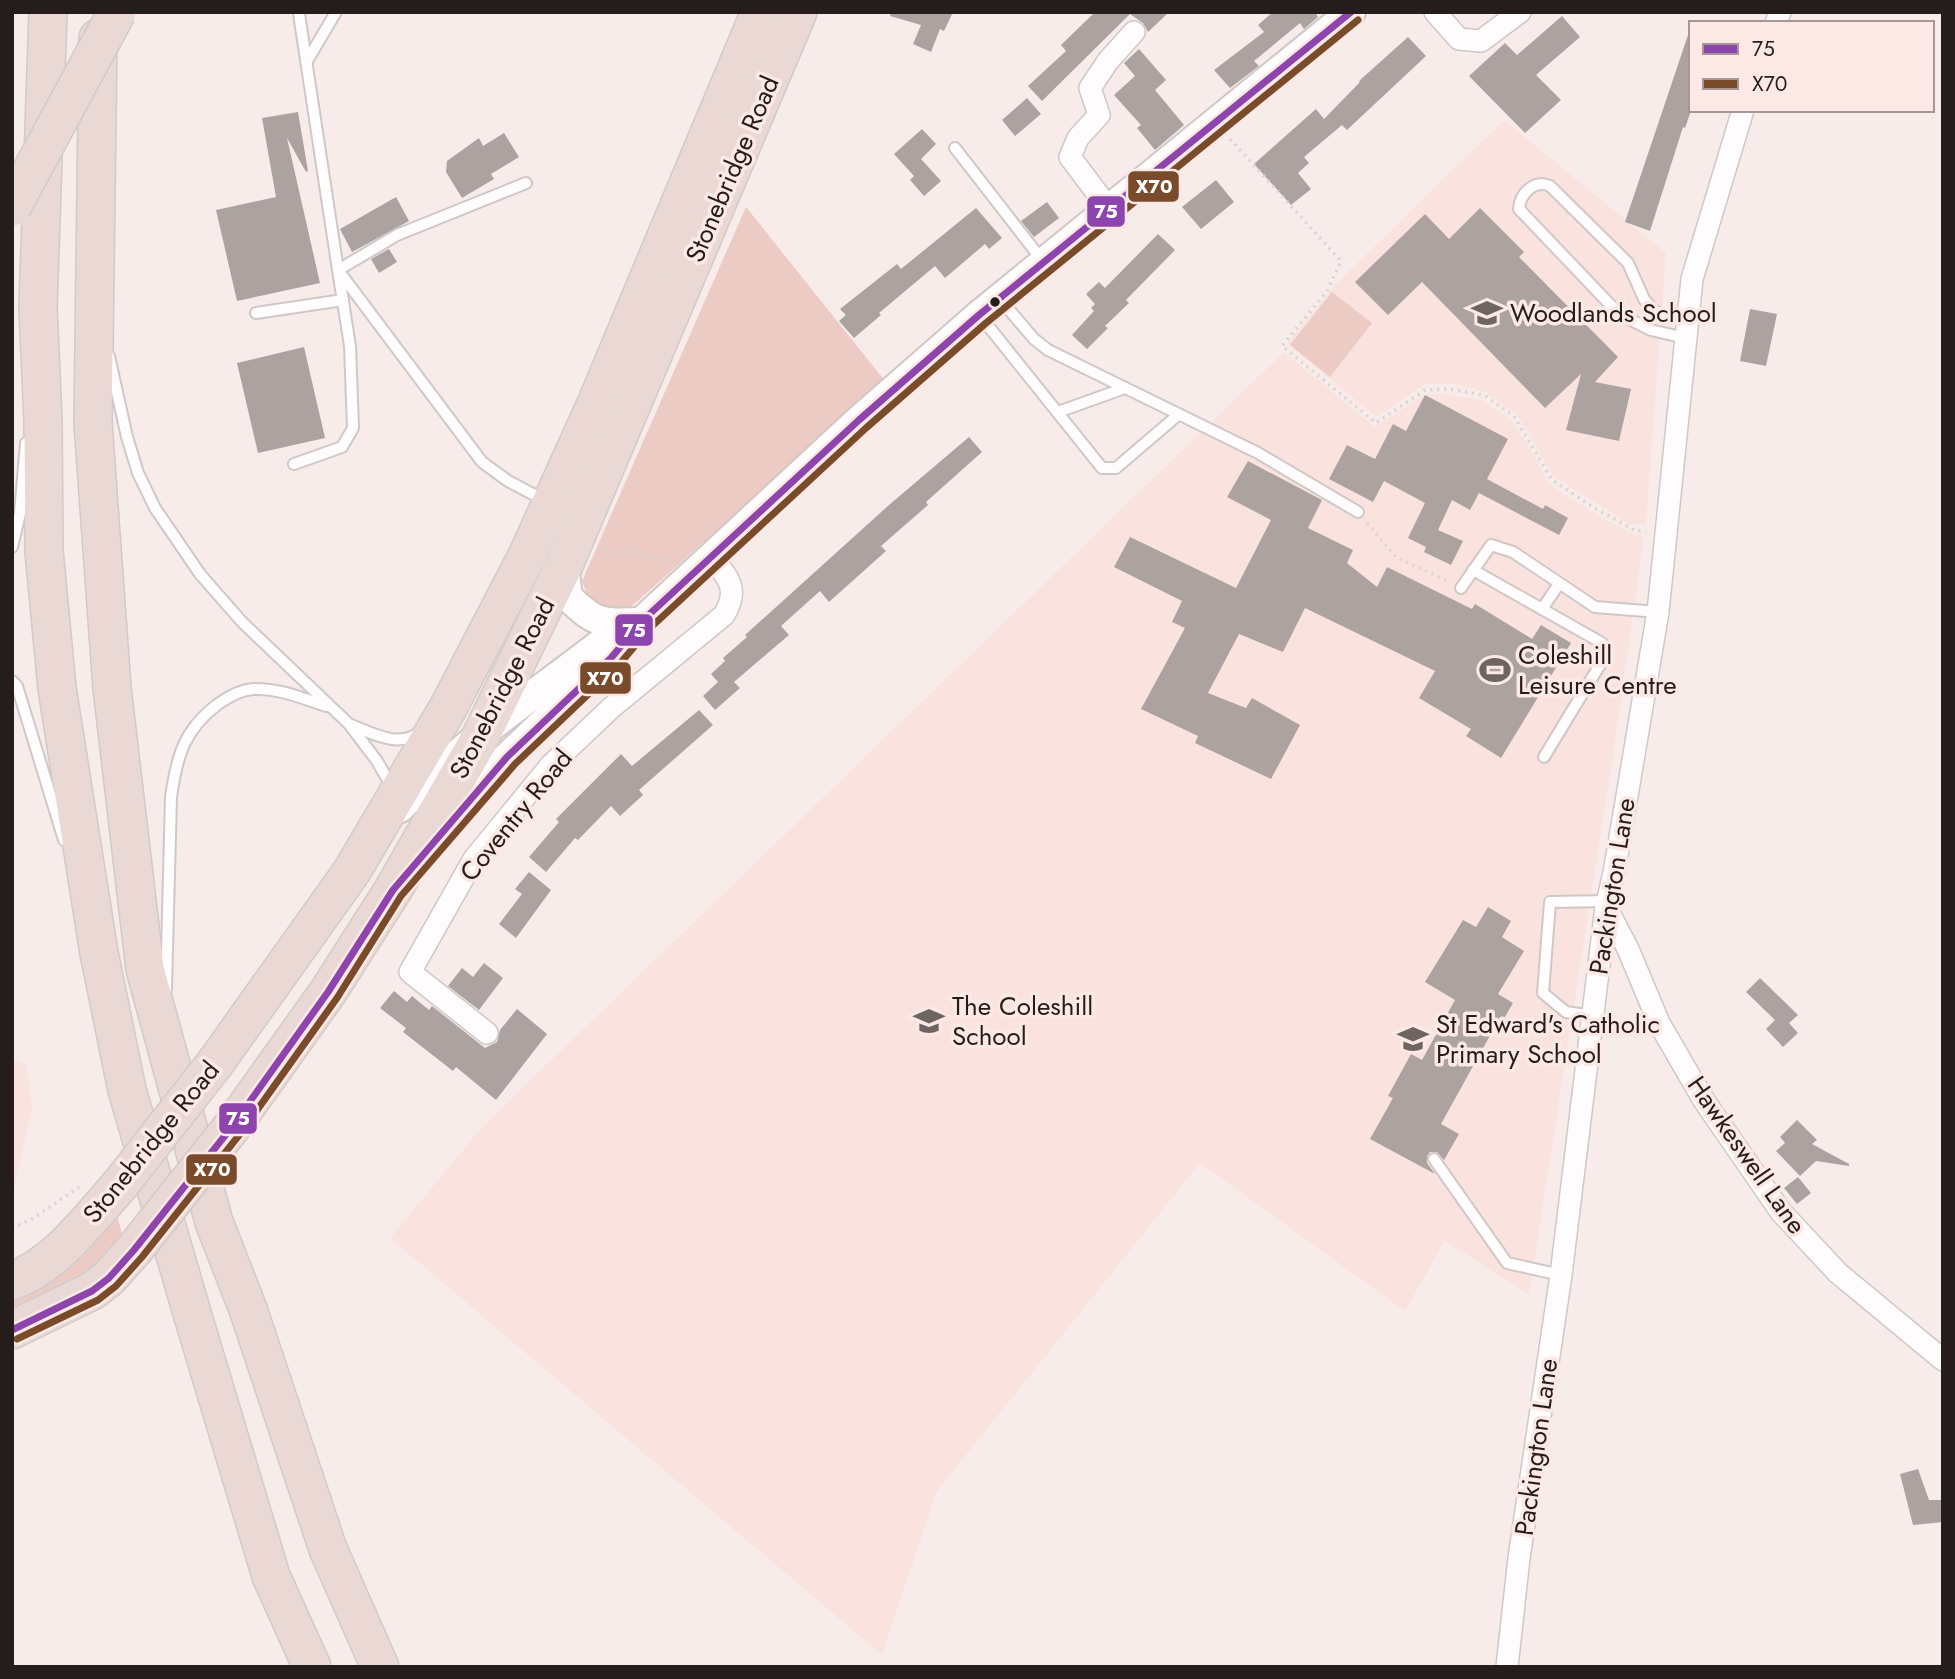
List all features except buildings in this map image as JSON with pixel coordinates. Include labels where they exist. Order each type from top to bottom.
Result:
[{"type":"highway","points":[[48,12],[38,307],[43,421],[44,551],[57,688],[99,953],[127,1090],[195,1326],[271,1576],[312,1667]]},
{"type":"highway","points":[[99,12],[93,423],[112,688],[145,970],[214,1222],[248,1309],[328,1549],[380,1667]]},
{"type":"highway","points":[[12,207],[117,12]]},
{"type":"highway","name":"Stonebridge Road","points":[[12,1330],[92,1291],[108,1278],[134,1250],[231,1128],[328,992],[393,890],[480,738],[564,565],[567,512],[596,404],[760,12]]},
{"type":"highway","name":"Stonebridge Road","points":[[12,1281],[66,1246],[119,1186],[216,1062],[352,871],[447,708],[527,556],[567,512],[798,12]]},
{"type":"main road","points":[[393,890],[507,757],[611,658],[641,622],[859,420],[989,307],[1342,16]]},
{"type":"main road","points":[[564,565],[568,597],[588,616],[610,624],[641,622]]},
{"type":"main road","points":[[352,871],[394,815],[422,785],[600,644],[641,622]]},
{"type":"street","points":[[1435,12],[1459,38],[1481,41],[1520,12]]},
{"type":"street","points":[[1109,209],[1070,157],[1077,138],[1099,115],[1090,88],[1108,61],[1135,32]]},
{"type":"street","name":"Packington Lane","points":[[1507,1667],[1519,1558],[1561,1275],[1607,904],[1658,612],[1692,279],[1742,112]]},
{"type":"street","name":"Coventry Road","points":[[487,1033],[410,972],[474,859],[551,765],[611,708],[724,615],[731,605],[733,592],[728,577],[711,557]]},
{"type":"street","name":"Hawkeswell Lane","points":[[1607,904],[1659,1023],[1703,1099],[1780,1212],[1838,1273],[1943,1360]]},
{"type":"lane","points":[[307,61],[336,12]]},
{"type":"lane","points":[[294,464],[342,447],[353,428],[350,346],[299,14]]},
{"type":"lane","points":[[955,148],[1044,262]]},
{"type":"lane","points":[[338,270],[397,234],[526,183]]},
{"type":"lane","points":[[1536,183],[1550,186],[1628,263],[1644,299],[1653,310],[1686,329],[1651,330],[1619,314],[1518,209],[1520,201],[1536,183]]},
{"type":"lane","points":[[338,270],[482,462],[508,481],[567,512]]},
{"type":"lane","points":[[95,288],[127,437],[138,473],[155,508],[200,574],[242,622],[349,724],[377,761],[397,795]]},
{"type":"lane","points":[[256,313],[343,300]]},
{"type":"lane","points":[[29,403],[38,307]]},
{"type":"lane","points":[[989,307],[1048,350],[1258,453],[1358,512]]},
{"type":"lane","points":[[989,307],[1058,412],[1102,468],[1116,468],[1178,415]]},
{"type":"lane","points":[[1058,412],[1125,388]]},
{"type":"lane","points":[[12,547],[20,513],[27,430]]},
{"type":"lane","points":[[1242,459],[1258,453]]},
{"type":"lane","points":[[1461,588],[1491,545],[1513,552],[1595,607],[1658,612]]},
{"type":"lane","points":[[1474,570],[1597,639],[1605,650],[1604,659],[1544,757]]},
{"type":"lane","points":[[1542,608],[1559,584]]},
{"type":"lane","points":[[12,681],[17,686],[66,846]]},
{"type":"lane","points":[[164,1041],[171,797],[175,767],[185,739],[203,716],[227,698],[250,689],[283,691],[329,707]]},
{"type":"lane","points":[[349,724],[393,740],[416,736],[447,708]]},
{"type":"lane","points":[[74,873],[99,953]]},
{"type":"lane","points":[[1593,1016],[1566,1012],[1543,993],[1550,902],[1607,904]]},
{"type":"lane","points":[[1434,1159],[1507,1263],[1561,1275]]},
{"type":"path","points":[[1215,122],[1341,261],[1327,291],[1282,346],[1376,423],[1425,390],[1449,389],[1484,395],[1514,416],[1552,480],[1592,507],[1634,530],[1666,535]]},
{"type":"path","points":[[1358,512],[1397,558],[1461,588]]},
{"type":"path","points":[[12,1228],[32,1219],[81,1185]]},
{"type":"shaded area","name":"Woodlands School","points":[[1504,120],[1666,253],[1646,524],[1631,525],[1554,477],[1516,413],[1483,391],[1454,384],[1425,384],[1376,417],[1287,343],[1337,283]]},
{"type":"shaded area","points":[[746,207],[885,381],[633,605],[610,613],[591,605],[582,581]]},
{"type":"shaded area","points":[[1332,292],[1372,323],[1330,377],[1290,345]]},
{"type":"shaded area","name":"The Coleshill School","points":[[1284,352],[1375,427],[1424,395],[1439,393],[1482,400],[1509,418],[1530,448],[1550,485],[1604,519],[1633,534],[1644,536],[1529,1295],[1445,1241],[1405,1311],[1200,1163],[937,1491],[882,1655],[390,1238],[483,1126]]},
{"type":"shaded area","points":[[12,1059],[26,1064],[32,1108],[15,1185],[12,1187]]},
{"type":"shaded area","points":[[115,1206],[124,1243],[88,1278],[12,1314],[12,1294]]},
{"type":"transit line","name":"75","points":[[12,1330],[92,1291],[109,1278],[134,1250],[231,1128],[328,992],[393,890],[507,757],[611,658],[641,622],[859,420],[979,315],[1351,12]]},
{"type":"transit line","name":"X70","points":[[17,1339],[98,1300],[116,1286],[142,1257],[240,1134],[337,998],[401,896],[515,764],[618,666],[649,629],[866,428],[986,323],[1358,20]]},
{"type":"place","name":"Woodlands School","points":[[1487,313]]},
{"type":"place","name":"Coleshill Leisure Centre","points":[[1495,670]]},
{"type":"place","name":"The Coleshill School","points":[[929,1021]]},
{"type":"place","name":"St Edward's Catholic Primary School","points":[[1413,1039]]}]
